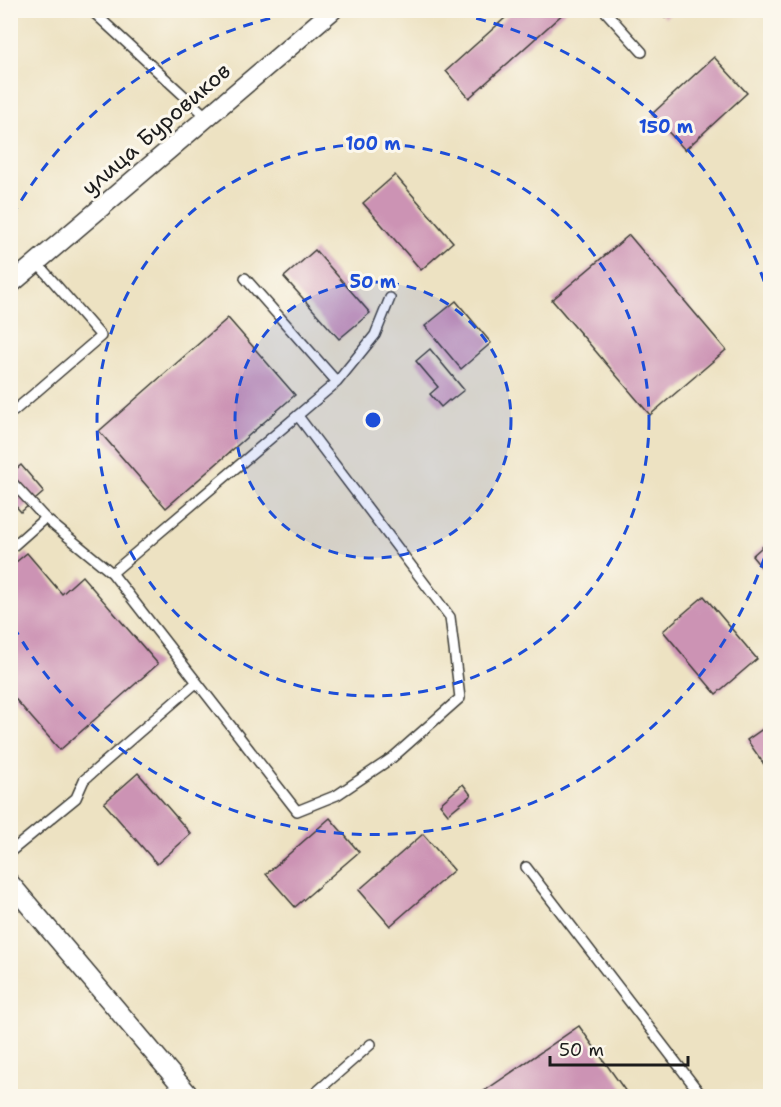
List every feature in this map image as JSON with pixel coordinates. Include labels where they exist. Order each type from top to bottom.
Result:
[{"type":"street","name":"улица Буровиков","points":[[10,285],[333,10]]},
{"type":"street","points":[[10,883],[190,1096]]},
{"type":"lane","points":[[91,10],[207,117]]},
{"type":"lane","points":[[604,10],[642,52]]},
{"type":"lane","points":[[10,408],[14,411],[101,336],[37,263]]},
{"type":"lane","points":[[245,278],[337,382]]},
{"type":"lane","points":[[112,573],[337,382],[375,335],[390,298]]},
{"type":"lane","points":[[10,480],[45,518],[112,573],[297,811],[337,795],[392,758],[460,698],[450,617],[298,416]]},
{"type":"lane","points":[[10,549],[45,518]]},
{"type":"lane","points":[[10,852],[76,798],[84,780],[196,683]]},
{"type":"lane","points":[[526,867],[702,1096]]},
{"type":"lane","points":[[312,1096],[370,1044]]},
{"type":"building","points":[[514,10],[567,10],[469,98],[446,71]]},
{"type":"building","points":[[658,10],[674,10],[665,18]]},
{"type":"building","points":[[714,57],[747,93],[685,150],[652,114]]},
{"type":"building","points":[[395,175],[453,242],[421,270],[363,203]]},
{"type":"building","points":[[629,235],[726,350],[650,415],[552,300]]},
{"type":"building","points":[[315,250],[370,313],[339,339],[284,277]]},
{"type":"building","points":[[456,301],[491,343],[461,369],[425,326]]},
{"type":"building","points":[[228,318],[295,395],[166,508],[99,431]]},
{"type":"building","points":[[430,349],[464,390],[441,407],[430,394],[438,387],[416,361]]},
{"type":"building","points":[[21,465],[44,492],[21,512],[10,500],[10,474]]},
{"type":"building","points":[[770,540],[770,578],[752,556]]},
{"type":"building","points":[[27,553],[62,594],[82,576],[158,664],[60,750],[10,693],[10,567]]},
{"type":"building","points":[[704,596],[757,659],[716,694],[663,631]]},
{"type":"building","points":[[770,724],[770,768],[768,770],[747,740]]},
{"type":"building","points":[[138,773],[191,834],[157,864],[104,803]]},
{"type":"building","points":[[463,784],[471,795],[448,814],[440,804]]},
{"type":"building","points":[[330,818],[359,852],[295,907],[266,874]]},
{"type":"building","points":[[423,834],[454,870],[390,926],[359,890]]},
{"type":"building","points":[[579,1026],[629,1096],[477,1096]]}]
